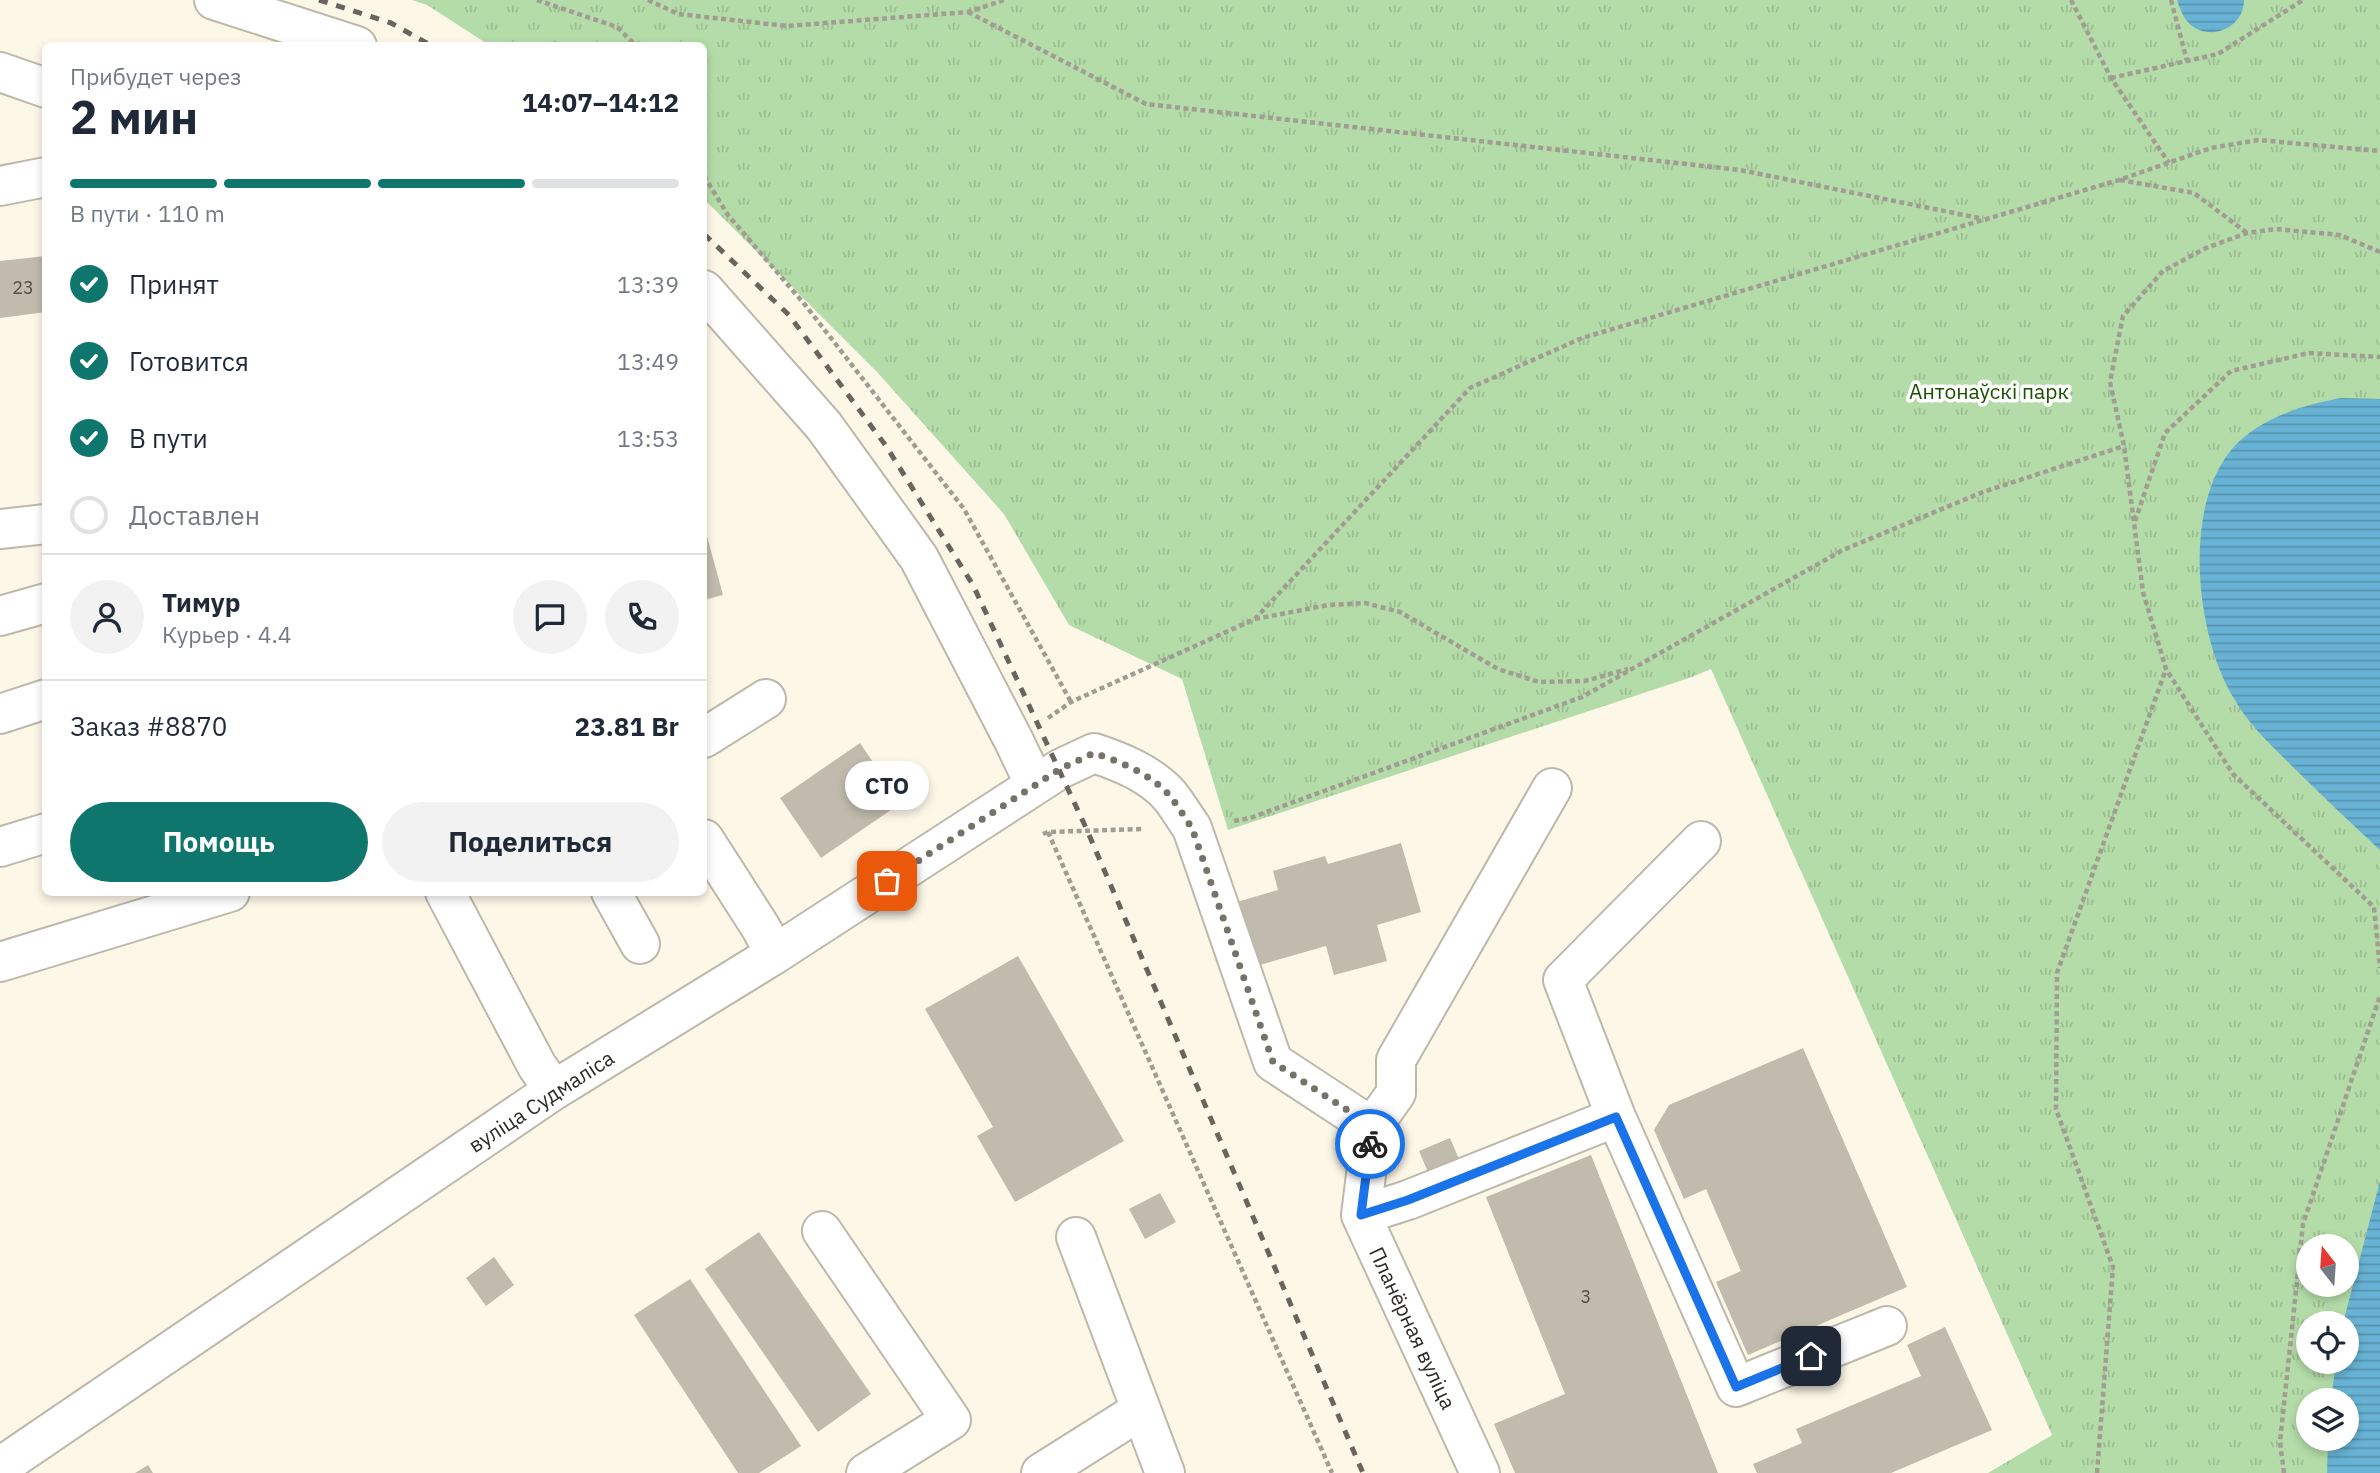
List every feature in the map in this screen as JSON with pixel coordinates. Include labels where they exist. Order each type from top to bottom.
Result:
[{"type":"street","points":[[214,0],[345,42]]},
{"type":"street","points":[[0,72],[42,87]]},
{"type":"street","points":[[0,186],[42,178]]},
{"type":"street","points":[[707,293],[824,426],[919,558],[1035,785]]},
{"type":"street","points":[[0,529],[42,524]]},
{"type":"street","points":[[0,616],[42,604]]},
{"type":"street","points":[[707,736],[766,699]]},
{"type":"street","points":[[0,714],[42,700]]},
{"type":"street","name":"вуліца Судмаліса","points":[[5,1468],[554,1090],[775,954],[1060,769],[1094,753],[1121,762],[1143,774],[1169,794],[1192,828]]},
{"type":"street","points":[[1552,788],[1396,1060],[1396,1093],[1372,1126],[1361,1215],[1408,1200],[1616,1117]]},
{"type":"street","points":[[1192,828],[1273,1062],[1372,1126]]},
{"type":"street","points":[[0,847],[42,834]]},
{"type":"street","points":[[1701,841],[1563,980],[1616,1117],[1736,1387],[1887,1326]]},
{"type":"street","points":[[707,844],[775,954]]},
{"type":"street","points":[[0,962],[220,896]]},
{"type":"street","points":[[448,896],[537,1066],[554,1090]]},
{"type":"street","points":[[613,896],[640,944]]},
{"type":"street","name":"Планёрная вуліца","points":[[1361,1215],[1480,1473]]},
{"type":"street","points":[[822,1231],[951,1420],[866,1473]]},
{"type":"street","points":[[1076,1237],[1165,1473]]},
{"type":"street","points":[[1041,1473],[1141,1410]]},
{"type":"path","points":[[537,0],[617,27],[632,42]]},
{"type":"path","points":[[649,0],[678,14],[787,26],[968,12],[1004,0]]},
{"type":"path","points":[[2071,0],[2111,78],[2169,163]]},
{"type":"path","points":[[2171,0],[2187,61]]},
{"type":"path","points":[[2111,78],[2218,54],[2303,0]]},
{"type":"path","points":[[968,12],[1146,104],[1740,170],[1980,219]]},
{"type":"path","points":[[1255,619],[1471,388],[1582,338],[2119,180],[2211,148],[2258,140],[2380,151]]},
{"type":"path","points":[[2119,180],[2194,193],[2247,233]]},
{"type":"path","points":[[707,181],[728,215],[806,306],[964,509],[1071,702],[1255,619],[1328,605],[1364,603],[1400,612],[1498,669],[1539,682],[1585,681],[1636,667]]},
{"type":"path","points":[[2380,252],[2340,235],[2276,229],[2247,233],[2206,248],[2163,271],[2123,316],[2110,382],[2124,446],[2143,592],[2166,668],[2233,774],[2374,906],[2380,968]]},
{"type":"path","points":[[2134,525],[2165,433],[2231,371],[2309,353],[2380,358]]},
{"type":"path","points":[[1192,828],[1250,818],[1582,697],[1843,550],[1983,492],[2124,446]]},
{"type":"path","points":[[2097,1473],[2113,1267],[2056,1109],[2057,972],[2166,668]]},
{"type":"path","points":[[1048,832],[1332,1473]]},
{"type":"path","points":[[2284,1473],[2280,1442],[2303,1224],[2380,996]]},
{"type":"green space","name":"Антонаўскі парк","points":[[412,0],[2380,0],[2380,1473],[1988,1473],[2052,1435],[1711,669],[1228,830],[1182,679],[1069,625],[1004,514],[877,372],[707,202],[707,42],[484,42],[427,5]]},
{"type":"water","points":[[2177,0],[2244,0],[2243,10],[2233,24],[2217,32],[2208,32],[2199,30],[2188,22]]},
{"type":"water","points":[[2341,398],[2380,399],[2380,850],[2252,725],[2220,671],[2203,607],[2201,537],[2206,504],[2216,474],[2232,449],[2255,429],[2282,414]]},
{"type":"water","points":[[2380,1181],[2380,1473],[2327,1473],[2328,1451],[2359,1451],[2359,1388],[2333,1388],[2334,1374],[2359,1374],[2359,1311],[2346,1311],[2350,1297],[2359,1297],[2359,1262]]},
{"type":"building","points":[[42,256],[42,313],[0,318],[0,261]]},
{"type":"building","points":[[707,536],[723,595],[707,599]]},
{"type":"building","points":[[860,743],[901,803],[821,858],[780,798]]},
{"type":"building","points":[[1401,843],[1421,912],[1377,925],[1387,961],[1334,975],[1326,946],[1256,966],[1237,902],[1278,890],[1273,871],[1325,856],[1328,864]]},
{"type":"building","points":[[1018,956],[1124,1141],[1015,1202],[977,1136],[993,1127],[925,1009]]},
{"type":"building","points":[[1803,1048],[1907,1287],[1748,1355],[1716,1282],[1741,1271],[1706,1189],[1684,1199],[1654,1130],[1669,1105]]},
{"type":"building","points":[[1450,1138],[1461,1164],[1430,1177],[1419,1151]]},
{"type":"building","points":[[1591,1155],[1718,1473],[1515,1473],[1494,1424],[1565,1394],[1486,1197]]},
{"type":"building","points":[[1160,1193],[1176,1222],[1145,1239],[1129,1209]]},
{"type":"building","points":[[759,1232],[871,1394],[818,1432],[705,1269]]},
{"type":"building","points":[[494,1257],[514,1285],[486,1306],[466,1278]]},
{"type":"building","points":[[690,1279],[801,1446],[759,1473],[738,1473],[634,1315]]},
{"type":"building","points":[[1945,1327],[1992,1430],[1891,1473],[1757,1473],[1753,1464],[1802,1443],[1796,1429],[1921,1376],[1907,1345]]},
{"type":"building","points":[[148,1465],[153,1473],[135,1473]]},
{"type":"railway","points":[[319,0],[391,23],[425,42]]},
{"type":"railway","points":[[707,237],[789,315],[886,446],[973,585],[1087,830],[1363,1473]]},
{"type":"way so far","points":[[887,881],[1060,769],[1094,753],[1121,762],[1143,774],[1169,794],[1192,828],[1273,1062],[1372,1126],[1370,1144]]},
{"type":"place","name":"СТО","points":[[887,881]]},
{"type":"route","points":[[1370,1144],[1361,1215],[1408,1200],[1616,1117],[1736,1387],[1811,1356]]}]
